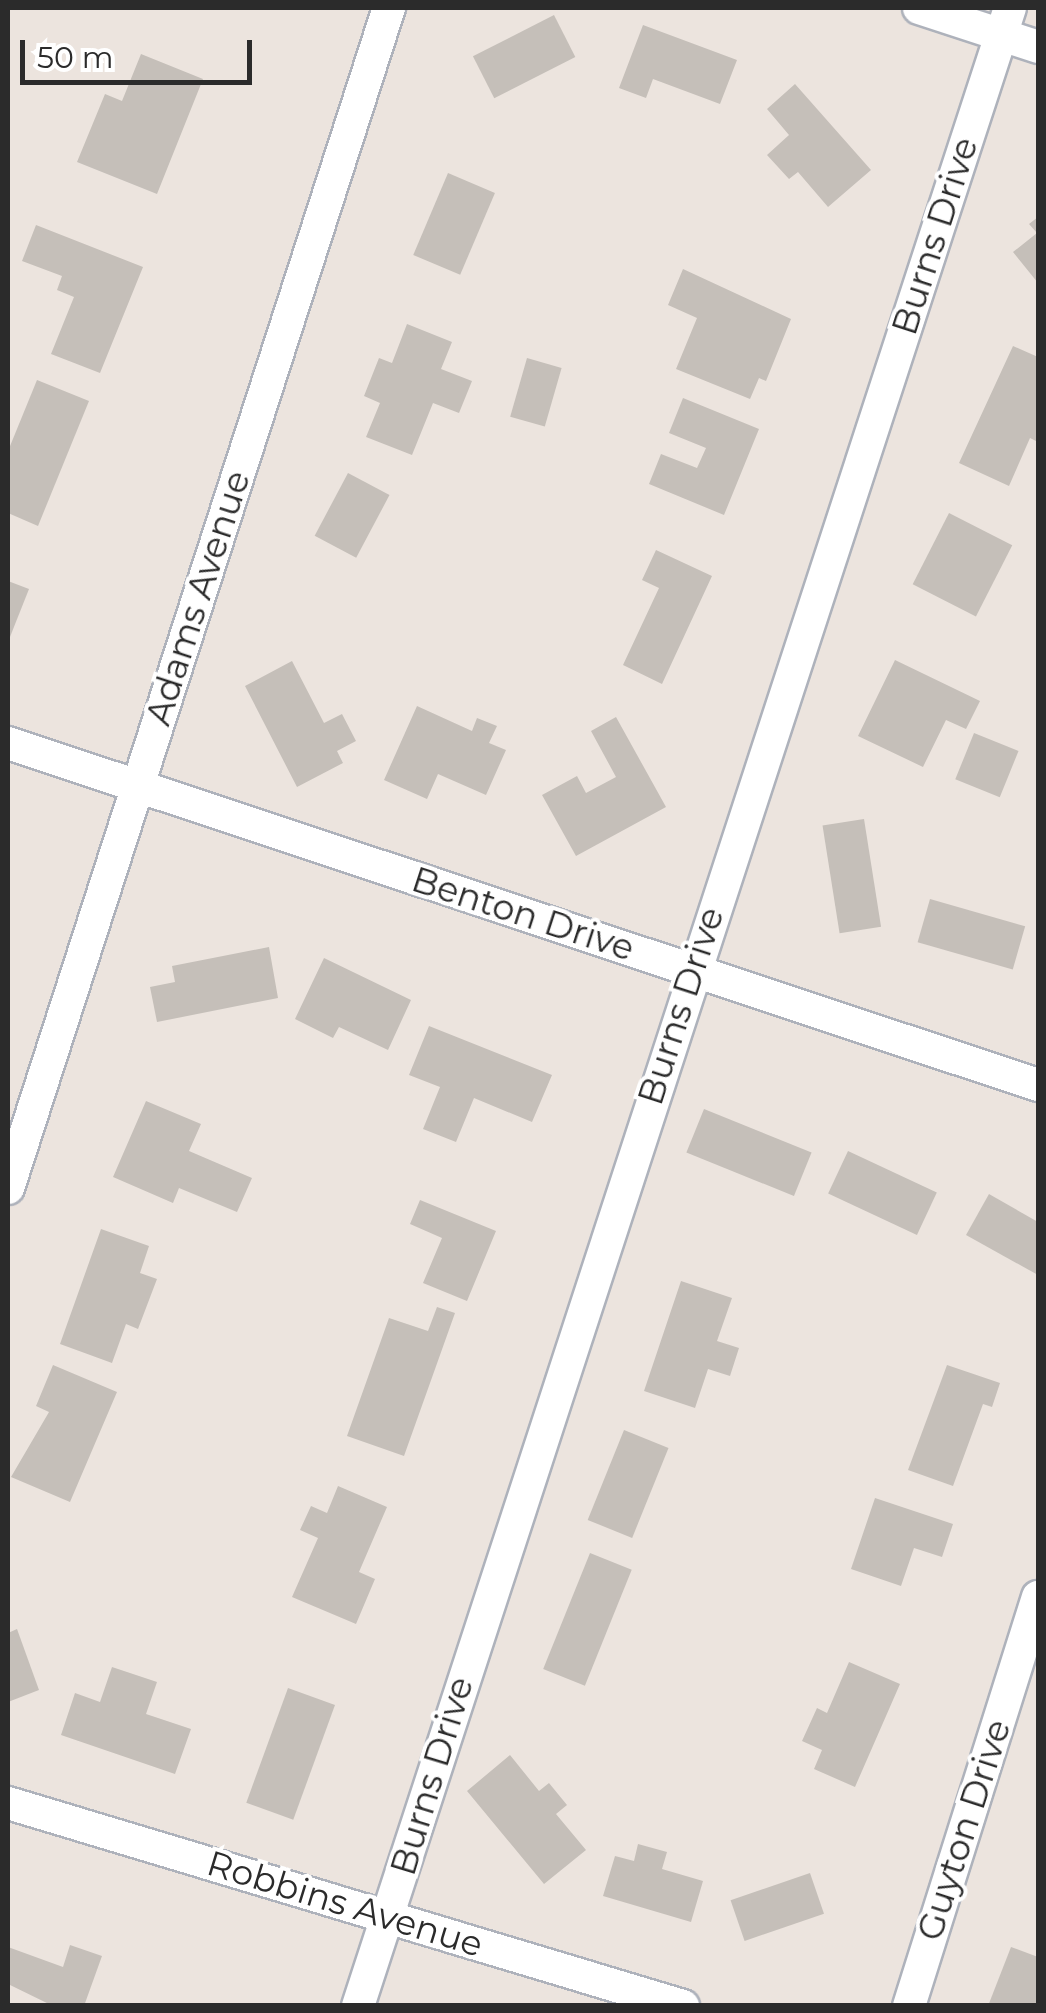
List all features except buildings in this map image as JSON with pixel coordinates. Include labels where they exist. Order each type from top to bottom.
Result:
[{"type":"street","name":"Adams Avenue","points":[[8,1188],[389,8]]},
{"type":"street","points":[[919,8],[1006,21],[1038,47]]},
{"type":"street","name":"Burns Drive","points":[[358,2006],[692,970],[1006,21]]},
{"type":"street","name":"Benton Drive","points":[[8,743],[1038,1085]]},
{"type":"street","name":"Guyton Drive","points":[[909,2006],[1038,1597]]},
{"type":"street","name":"Robbins Avenue","points":[[8,1803],[683,2006]]}]
